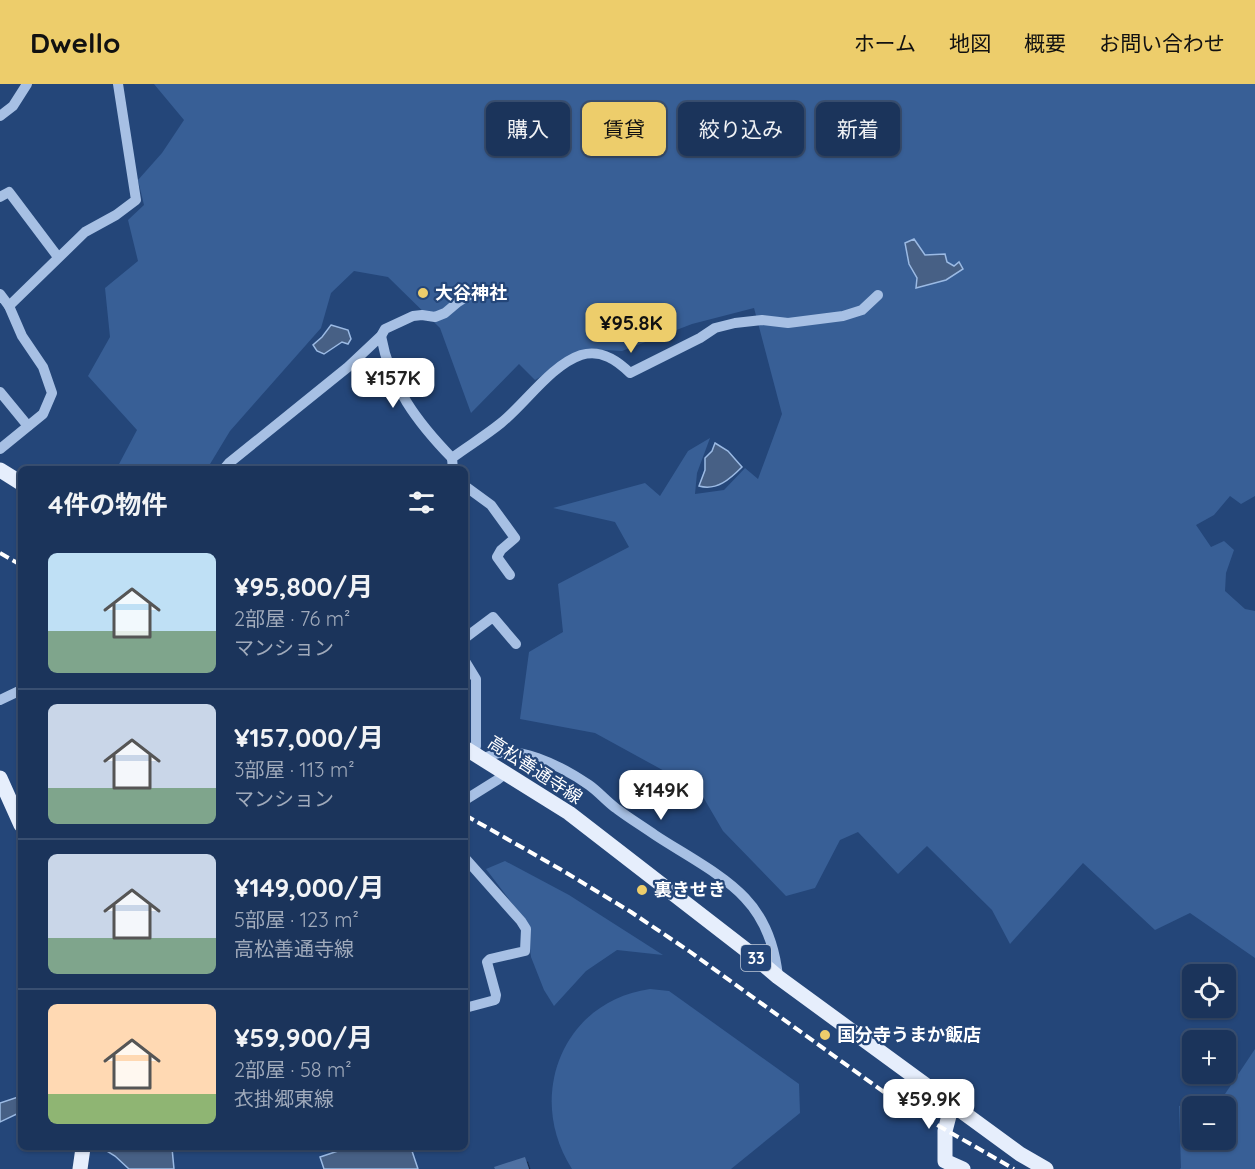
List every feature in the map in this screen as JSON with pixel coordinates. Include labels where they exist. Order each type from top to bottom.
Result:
[{"type":"main road","points":[[0,470],[18,481]]},
{"type":"main road","name":"高松善通寺線","points":[[474,754],[569,813],[778,977],[1020,1154],[1046,1169]]},
{"type":"main road","points":[[0,778],[18,818]]},
{"type":"main road","points":[[952,1104],[945,1131],[946,1165],[963,1169]]},
{"type":"main road","points":[[80,1169],[83,1150]]},
{"type":"street","points":[[0,116],[13,106],[27,84]]},
{"type":"street","points":[[9,306],[85,232],[116,215],[136,200],[118,84]]},
{"type":"street","points":[[0,197],[9,192],[58,257]]},
{"type":"street","points":[[227,466],[341,373],[381,336],[385,329],[413,316],[435,317],[445,313],[477,290]]},
{"type":"street","points":[[0,294],[9,306],[22,336],[49,379],[52,393],[43,414],[0,449]]},
{"type":"street","points":[[381,336],[384,355],[407,405],[453,464],[563,366],[582,355],[603,355],[617,360],[630,373],[700,338],[715,328],[762,320],[788,323],[843,316],[862,310],[878,295]]},
{"type":"street","points":[[0,392],[28,426]]},
{"type":"street","points":[[468,488],[491,505],[515,538],[501,550],[497,557],[510,575]]},
{"type":"street","points":[[468,636],[493,617],[516,644]]},
{"type":"street","points":[[468,666],[476,679],[474,754],[501,752],[520,754],[561,768],[591,786],[617,809],[726,882],[744,897],[758,914],[774,953],[778,977]]},
{"type":"street","points":[[0,700],[18,691]]},
{"type":"street","points":[[468,798],[506,772]]},
{"type":"street","points":[[468,861],[526,929],[525,951],[490,959],[487,962],[496,995],[495,1000],[468,1007]]},
{"type":"shaded area","points":[[154,84],[1255,84],[1255,496],[1241,504],[1230,496],[1214,515],[1196,525],[1211,547],[1224,541],[1234,550],[1226,573],[1225,591],[1245,609],[1255,611],[1255,958],[1190,913],[1155,930],[1083,863],[1010,944],[992,910],[927,846],[898,874],[858,832],[840,840],[815,888],[786,896],[723,831],[699,790],[595,733],[520,719],[529,652],[563,632],[558,584],[629,547],[615,522],[553,508],[645,483],[660,496],[688,451],[710,438],[697,473],[695,494],[724,490],[745,468],[758,479],[782,414],[754,308],[692,324],[622,351],[587,349],[535,380],[519,364],[471,413],[440,328],[388,277],[354,271],[331,293],[321,328],[230,431],[209,466],[118,466],[137,430],[88,376],[110,337],[105,288],[138,261],[128,220],[144,205],[138,180],[162,153],[184,120]]},
{"type":"shaded area","points":[[914,239],[925,255],[945,254],[947,262],[954,266],[959,262],[963,269],[946,280],[916,288],[917,278],[909,264],[905,243]]},
{"type":"shaded area","points":[[331,325],[348,330],[351,339],[348,344],[342,342],[324,354],[317,351],[313,345]]},
{"type":"shaded area","points":[[715,443],[728,451],[742,467],[728,480],[717,485],[699,486],[705,470],[705,458],[712,451]]},
{"type":"shaded area","points":[[505,861],[569,895],[663,955],[617,950],[586,971],[554,1006],[544,990],[531,957],[527,923],[486,869]]},
{"type":"shaded area","points":[[650,989],[669,991],[799,1084],[800,1113],[731,1169],[572,1169],[558,1141],[552,1112],[553,1083],[561,1056],[575,1032],[594,1012],[620,997]]},
{"type":"shaded area","points":[[1255,1049],[1255,1169],[1180,1169],[1179,1106],[1182,1105],[1182,1150],[1236,1150],[1236,1096],[1217,1096],[1225,1094],[1232,1084],[1236,1084],[1236,1078]]},
{"type":"shaded area","points":[[18,1097],[18,1113],[0,1122],[0,1103]]},
{"type":"shaded area","points":[[105,1150],[172,1150],[174,1169],[129,1169]]},
{"type":"shaded area","points":[[341,1150],[412,1150],[418,1169],[324,1169],[320,1157]]},
{"type":"building","points":[[525,1157],[529,1169],[495,1169],[494,1167]]},
{"type":"railway","points":[[0,553],[18,563]]},
{"type":"railway","points":[[468,817],[631,912],[689,951],[899,1103],[1014,1169]]},
{"type":"place","name":"大谷神社","points":[[423,293]]},
{"type":"place","name":"裏きせき","points":[[642,890]]},
{"type":"place","name":"国分寺うまか飯店","points":[[825,1035]]}]
